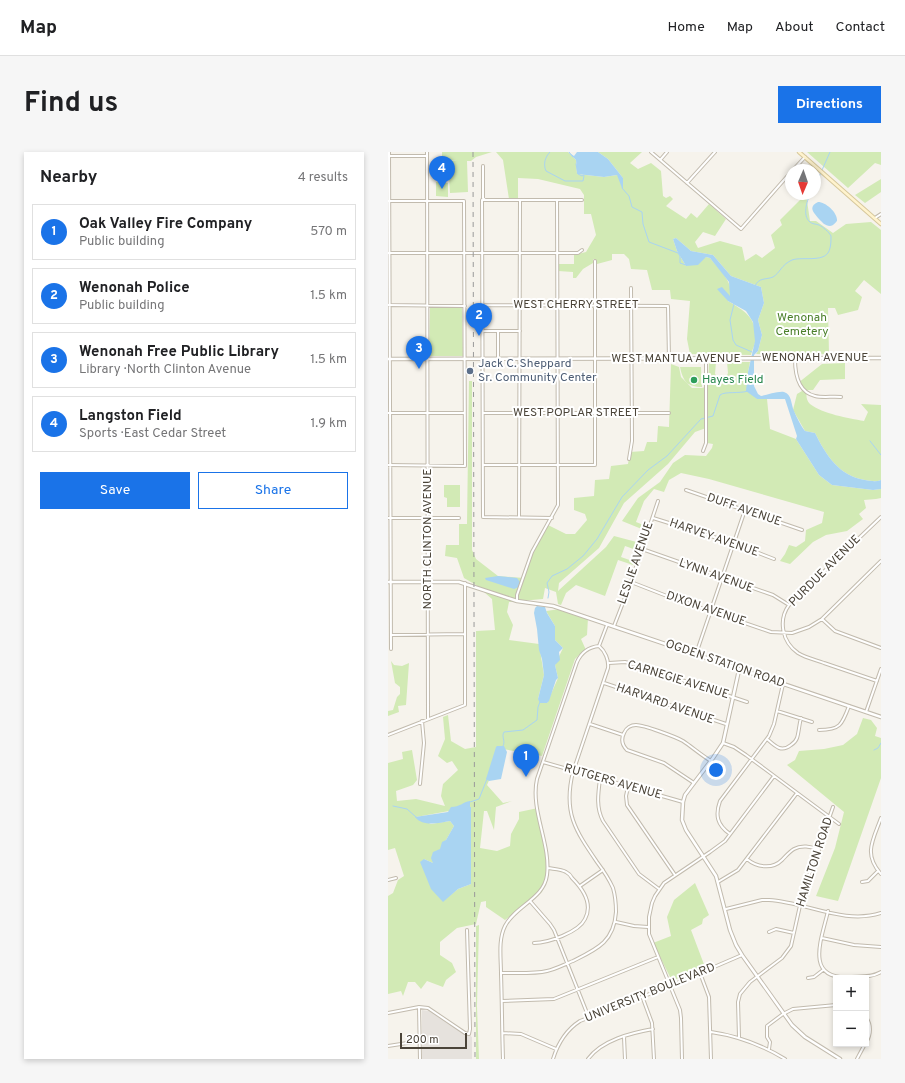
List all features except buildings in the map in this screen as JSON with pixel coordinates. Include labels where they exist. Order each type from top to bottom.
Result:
[{"type":"main road","points":[[799,152],[881,224]]},
{"type":"street","points":[[390,152],[389,582],[391,649]]},
{"type":"street","name":"NORTH CLINTON AVENUE","points":[[427,152],[428,719]]},
{"type":"street","points":[[651,152],[741,229],[785,179]]},
{"type":"street","points":[[661,159],[667,152]]},
{"type":"street","points":[[687,183],[715,152]]},
{"type":"street","points":[[389,156],[427,156]]},
{"type":"street","points":[[799,164],[805,158]]},
{"type":"street","points":[[482,166],[483,198],[485,200]]},
{"type":"street","points":[[389,201],[464,200],[465,306],[465,466],[389,466]]},
{"type":"street","points":[[552,518],[483,517],[482,200],[582,200]]},
{"type":"street","points":[[519,517],[520,200]]},
{"type":"street","points":[[517,601],[517,595],[532,552],[552,518],[558,504],[557,200]]},
{"type":"street","points":[[875,218],[881,214]]},
{"type":"street","points":[[389,253],[557,253],[578,252],[582,250]]},
{"type":"street","points":[[483,465],[595,465],[595,261]]},
{"type":"street","points":[[629,459],[632,441],[632,288]]},
{"type":"street","points":[[389,305],[465,306]]},
{"type":"street","name":"WEST CHERRY STREET","points":[[483,305],[668,306],[669,359]]},
{"type":"street","points":[[483,331],[520,331]]},
{"type":"street","points":[[498,331],[498,359]]},
{"type":"street","name":"WENONAH AVENUE","points":[[749,359],[881,358]]},
{"type":"street","name":"WEST MANTUA AVENUE","points":[[389,359],[749,359]]},
{"type":"street","points":[[703,451],[706,443],[706,359]]},
{"type":"street","points":[[795,359],[798,381],[808,392],[818,396],[841,396]]},
{"type":"street","points":[[389,413],[464,413]]},
{"type":"street","name":"WEST POPLAR STREET","points":[[483,413],[668,413]]},
{"type":"street","name":"DUFF AVENUE","points":[[686,490],[802,530]]},
{"type":"street","name":"LESLIE AVENUE","points":[[614,626],[658,501]]},
{"type":"street","points":[[696,654],[745,510]]},
{"type":"street","name":"PURDUE AVENUE","points":[[783,633],[784,614],[789,605],[881,517]]},
{"type":"street","points":[[389,518],[459,518]]},
{"type":"street","name":"HARVEY AVENUE","points":[[653,518],[734,543],[774,559]]},
{"type":"street","name":"LYNN AVENUE","points":[[642,549],[779,598],[789,605]]},
{"type":"street","name":"DIXON AVENUE","points":[[630,582],[711,612],[771,632],[783,633],[804,630],[822,619],[881,561]]},
{"type":"street","points":[[388,736],[464,705],[465,634],[465,583],[389,582]]},
{"type":"street","name":"OGDEN STATION ROAD","points":[[465,583],[517,601],[546,604],[568,611],[881,717]]},
{"type":"street","points":[[822,619],[831,628],[840,633],[881,648]]},
{"type":"street","points":[[599,646],[608,624]]},
{"type":"street","points":[[783,633],[790,646],[802,655],[877,681]]},
{"type":"street","points":[[391,635],[465,634]]},
{"type":"street","points":[[501,973],[547,971],[567,964],[596,949],[610,936],[613,930],[616,908],[613,888],[603,870],[580,838],[571,817],[569,795],[573,772],[604,683],[608,664],[603,649],[599,646],[591,647],[580,655],[577,660],[536,783],[536,793],[548,868],[546,882],[543,888],[511,917],[505,926],[501,939],[501,973],[501,1001],[504,1059]]},
{"type":"street","name":"CARNEGIE AVENUE","points":[[608,664],[625,662],[636,664],[747,702]]},
{"type":"street","points":[[866,712],[881,669]]},
{"type":"street","points":[[739,670],[723,742],[711,761],[685,795],[682,813],[684,826],[716,876],[732,935],[742,955],[792,1025],[805,1037],[840,1059]]},
{"type":"street","name":"HARVARD AVENUE","points":[[604,683],[726,724]]},
{"type":"street","points":[[730,834],[724,830],[717,818],[718,806],[720,801],[767,739],[772,729],[784,684]]},
{"type":"street","points":[[819,730],[829,730],[839,727],[849,706]]},
{"type":"street","points":[[777,711],[812,722]]},
{"type":"street","points":[[767,739],[783,750],[790,747],[795,743],[798,737],[801,718]]},
{"type":"street","points":[[420,784],[424,743],[422,722]]},
{"type":"street","points":[[590,724],[623,735]]},
{"type":"street","points":[[694,783],[664,763],[627,750],[623,745],[623,735],[628,728],[638,725],[681,740],[711,761]]},
{"type":"street","points":[[723,742],[734,747],[752,759],[839,824]]},
{"type":"street","name":"RUTGERS AVENUE","points":[[543,762],[573,772],[683,802]]},
{"type":"street","points":[[682,1059],[680,1010],[649,934],[648,927],[652,903],[660,889],[675,875],[719,846],[730,834],[774,776]]},
{"type":"street","points":[[600,779],[598,802],[600,815],[603,821],[639,874],[660,889]]},
{"type":"street","points":[[628,787],[626,796],[628,805],[675,875]]},
{"type":"street","points":[[718,882],[734,874],[797,793]]},
{"type":"street","name":"HAMILTON ROAD","points":[[739,1037],[739,998],[745,986],[782,958],[791,946],[803,892],[833,807]]},
{"type":"street","points":[[881,818],[870,850],[872,861],[881,874]]},
{"type":"street","points":[[747,859],[755,864],[769,866],[781,861],[794,849],[804,847],[818,850]]},
{"type":"street","points":[[534,943],[543,943],[576,929],[585,920],[588,910],[588,903],[580,886],[566,872],[548,868]]},
{"type":"street","points":[[580,886],[603,870]]},
{"type":"street","points":[[862,882],[868,881],[878,871]]},
{"type":"street","points":[[388,880],[396,878]]},
{"type":"street","points":[[726,910],[762,900],[769,900],[856,916],[868,916],[881,912]]},
{"type":"street","points":[[530,901],[550,924],[589,1018]]},
{"type":"street","points":[[828,911],[818,957],[823,970],[833,976]]},
{"type":"street","points":[[615,922],[648,927]]},
{"type":"street","points":[[388,1013],[419,1007],[428,1008],[464,1033],[469,1034],[470,970],[467,930]]},
{"type":"street","points":[[769,932],[776,930],[794,933]]},
{"type":"street","points":[[822,938],[854,945],[881,947]]},
{"type":"street","name":"UNIVERSITY BOULEVARD","points":[[553,1059],[556,1049],[563,1037],[574,1025],[742,955]]},
{"type":"street","points":[[501,1001],[554,999],[658,957]]},
{"type":"street","points":[[808,978],[814,977],[823,970]]},
{"type":"street","points":[[869,975],[881,972]]},
{"type":"street","points":[[700,973],[709,997],[711,1059]]},
{"type":"street","points":[[642,996],[653,1029],[654,1059]]},
{"type":"street","points":[[769,1050],[770,1042],[767,1037],[767,1026],[783,1014],[796,1008],[833,1005]]},
{"type":"street","points":[[419,1007],[420,1059]]},
{"type":"street","points":[[869,1022],[869,1038]]},
{"type":"street","points":[[588,1059],[602,1046],[630,1034],[653,1029]]},
{"type":"street","points":[[711,1032],[739,1037],[769,1050],[785,1059]]},
{"type":"street","points":[[503,1033],[521,1034],[556,1049]]},
{"type":"street","points":[[624,1036],[625,1059]]},
{"type":"street","points":[[388,1046],[420,1041]]},
{"type":"street","points":[[856,1059],[864,1047]]},
{"type":"shaded area","points":[[422,1010],[429,1011],[472,1037],[472,1059],[422,1059]]},
{"type":"green space","points":[[442,152],[492,152],[476,157],[471,161],[467,161],[468,192],[450,193],[448,161],[457,160],[442,160]]},
{"type":"green space","name":"Wenonah Cemetery","points":[[496,152],[568,152],[576,160],[577,174],[604,177],[617,175],[623,178],[608,159],[598,152],[642,152],[630,163],[638,169],[651,163],[661,171],[663,196],[666,198],[670,196],[673,199],[666,206],[686,219],[691,213],[697,218],[709,204],[726,219],[715,236],[703,232],[695,242],[698,248],[720,241],[742,247],[745,261],[756,254],[762,258],[775,248],[771,235],[782,225],[780,220],[800,200],[807,200],[810,221],[816,221],[833,233],[846,224],[871,222],[881,230],[881,294],[864,280],[855,291],[862,297],[858,310],[838,315],[835,308],[828,308],[829,354],[756,354],[762,335],[758,320],[764,303],[761,287],[731,276],[713,255],[691,251],[676,238],[673,239],[677,251],[686,266],[706,257],[710,258],[718,267],[726,278],[731,290],[728,301],[745,313],[753,322],[755,327],[755,343],[751,355],[690,354],[687,339],[690,301],[671,299],[670,290],[652,290],[647,270],[631,269],[629,259],[624,254],[612,254],[612,260],[597,264],[597,261],[593,259],[593,263],[583,269],[576,278],[573,278],[573,272],[558,271],[558,264],[574,264],[574,255],[586,252],[596,235],[591,214],[584,214],[584,195],[580,189],[538,179],[518,178],[518,199],[509,199],[503,160]]},
{"type":"green space","points":[[807,152],[881,152],[881,165],[875,163],[848,188]]},
{"type":"green space","points":[[881,179],[881,192],[865,203],[855,195]]},
{"type":"green space","points":[[436,182],[448,183],[448,197],[436,196]]},
{"type":"green space","points":[[430,307],[462,307],[463,356],[429,356]]},
{"type":"green space","points":[[716,362],[715,374],[719,378],[726,378],[728,373],[727,362],[750,362],[748,372],[757,399],[767,399],[770,429],[796,439],[819,475],[832,485],[873,490],[881,489],[881,498],[864,500],[866,508],[859,514],[863,519],[847,531],[826,535],[813,542],[790,564],[780,561],[789,545],[796,547],[805,541],[806,530],[822,523],[824,512],[709,479],[681,473],[669,480],[664,492],[654,489],[644,501],[636,522],[651,528],[649,532],[622,521],[638,498],[660,482],[673,463],[685,455],[706,456],[713,444],[707,443],[706,428],[695,432],[668,464],[624,503],[599,548],[559,583],[558,591],[606,547],[614,536],[644,544],[642,552],[625,546],[621,557],[638,563],[636,566],[618,560],[605,596],[576,585],[566,593],[561,605],[558,604],[556,592],[545,588],[543,599],[509,602],[507,612],[513,625],[509,640],[539,644],[544,675],[538,699],[547,703],[558,678],[555,665],[563,648],[555,640],[555,626],[546,611],[560,609],[588,618],[587,635],[581,639],[586,650],[575,659],[542,756],[503,749],[487,785],[503,803],[512,801],[496,807],[494,830],[487,811],[484,811],[480,848],[497,851],[510,846],[511,834],[519,819],[519,812],[538,808],[549,872],[542,892],[505,920],[486,907],[486,901],[481,902],[476,924],[457,928],[440,942],[440,955],[452,963],[456,972],[446,980],[443,987],[427,981],[421,989],[415,982],[408,982],[403,996],[401,991],[388,994],[388,896],[393,893],[398,880],[404,876],[395,848],[388,850],[388,763],[403,759],[402,752],[412,750],[417,780],[413,785],[396,791],[397,801],[416,799],[445,806],[441,796],[443,784],[458,770],[452,761],[447,763],[438,756],[445,739],[443,717],[448,715],[451,741],[465,749],[476,747],[476,631],[495,630],[492,599],[476,585],[464,578],[457,558],[445,556],[446,545],[459,545],[459,524],[467,524],[469,381],[472,381],[472,550],[476,559],[498,576],[524,578],[534,549],[548,525],[566,534],[575,534],[587,520],[585,514],[574,510],[574,498],[594,496],[595,480],[609,479],[611,466],[628,464],[630,452],[644,451],[647,442],[657,442],[658,426],[669,427],[671,364],[679,367],[681,377],[692,388],[702,388],[708,386],[709,363]],"holes":[[[471,807],[471,884],[458,889],[443,901],[424,859],[433,863],[454,826],[450,821],[431,824],[416,817]]]},
{"type":"green space","points":[[845,363],[845,379],[820,380],[813,390],[807,390],[806,396],[810,404],[815,407],[836,415],[864,421],[868,412],[861,404],[881,405],[881,480],[879,481],[856,478],[841,469],[834,463],[815,433],[805,431],[793,410],[797,394],[802,391],[798,383],[822,364]]},
{"type":"green space","name":"Hayes Field","points":[[680,367],[701,367],[702,387],[693,386],[686,382]]},
{"type":"green space","points":[[444,485],[460,485],[460,507],[447,507],[447,498],[444,497]]},
{"type":"green space","points":[[391,661],[394,665],[402,666],[409,663],[406,705],[398,706],[399,712],[388,716],[388,711],[393,710],[397,697],[400,694],[400,687],[395,683]]},
{"type":"green space","points":[[863,718],[871,720],[877,728],[875,736],[881,738],[881,778],[838,901],[816,896],[835,848],[844,812],[787,765],[795,760],[799,751],[824,749],[843,745],[857,734]]},
{"type":"green space","points":[[695,883],[709,915],[703,919],[702,924],[691,930],[705,967],[672,981],[653,943],[671,936],[667,917],[674,900]]},
{"type":"green space","points":[[479,925],[477,1006],[479,1059],[476,1059],[476,926]]},
{"type":"water","points":[[568,152],[574,156],[577,152],[598,152],[608,159],[623,178],[623,188],[617,175],[604,177],[577,174],[576,160]]},
{"type":"water","points":[[818,202],[821,202],[834,211],[837,221],[833,225],[825,225],[813,212],[813,206]]},
{"type":"water","points":[[676,238],[691,251],[713,255],[731,276],[761,287],[764,303],[758,320],[762,335],[758,351],[754,355],[754,386],[758,394],[761,396],[779,392],[787,393],[790,397],[799,422],[805,431],[815,433],[834,463],[848,474],[856,478],[871,481],[881,480],[881,489],[873,490],[832,485],[819,475],[796,439],[797,436],[785,399],[757,399],[746,391],[748,372],[755,341],[753,322],[746,311],[728,301],[717,289],[722,287],[730,296],[729,282],[710,258],[706,257],[698,265],[686,266],[677,251],[673,239]]},
{"type":"water","points":[[498,576],[517,578],[520,582],[519,587],[514,589],[486,580],[485,578]]},
{"type":"water","points":[[537,606],[545,607],[555,626],[555,640],[563,648],[559,652],[560,660],[555,665],[558,678],[547,703],[540,703],[538,699],[544,675],[534,613]]},
{"type":"water","points":[[497,746],[504,746],[507,752],[501,779],[489,781],[486,779]]},
{"type":"water","points":[[470,801],[471,884],[458,889],[443,902],[431,889],[420,862],[424,859],[433,863],[431,858],[433,852],[440,849],[442,842],[446,840],[454,826],[450,821],[427,823],[418,820],[415,817],[448,812],[451,807]]},
{"type":"waterway","points":[[550,152],[545,161],[546,171],[565,181],[583,181],[584,176]]},
{"type":"waterway","points":[[569,152],[573,157]]},
{"type":"waterway","points":[[821,172],[830,152]]},
{"type":"waterway","points":[[576,164],[578,174],[582,176],[584,175]]},
{"type":"waterway","points":[[622,188],[629,196],[632,207],[642,212],[643,224],[649,242],[678,253],[680,256],[680,263],[686,265]]},
{"type":"waterway","points":[[755,286],[759,281],[773,277],[785,264],[792,260],[820,258],[828,253],[831,236],[822,227],[810,222],[806,216],[808,200]]},
{"type":"waterway","points":[[734,304],[730,320],[733,340],[736,345],[752,352]]},
{"type":"waterway","points":[[548,598],[549,592],[547,583],[552,576],[567,569],[583,556],[597,539],[622,497],[648,470],[667,456],[701,419],[713,416],[720,395],[725,393],[748,391]]},
{"type":"waterway","points":[[870,441],[881,455]]},
{"type":"waterway","points":[[503,746],[504,732],[523,730],[537,720],[540,702]]},
{"type":"waterway","points":[[874,750],[878,748],[881,743]]},
{"type":"waterway","points":[[470,802],[479,799],[487,779]]},
{"type":"waterway","points":[[393,806],[407,809],[416,817]]},
{"type":"railway","points":[[473,152],[475,1059]]},
{"type":"place","name":"Langston Field","points":[[442,189]]},
{"type":"place","name":"Wenonah Police","points":[[479,336]]},
{"type":"place","name":"Wenonah Free Public Library","points":[[419,369]]},
{"type":"place","name":"Jack C. Sheppard Sr. Community Center","points":[[470,371]]},
{"type":"place","name":"Hayes Field","points":[[694,380]]},
{"type":"place","name":"Oak Valley Fire Company","points":[[526,777]]}]
